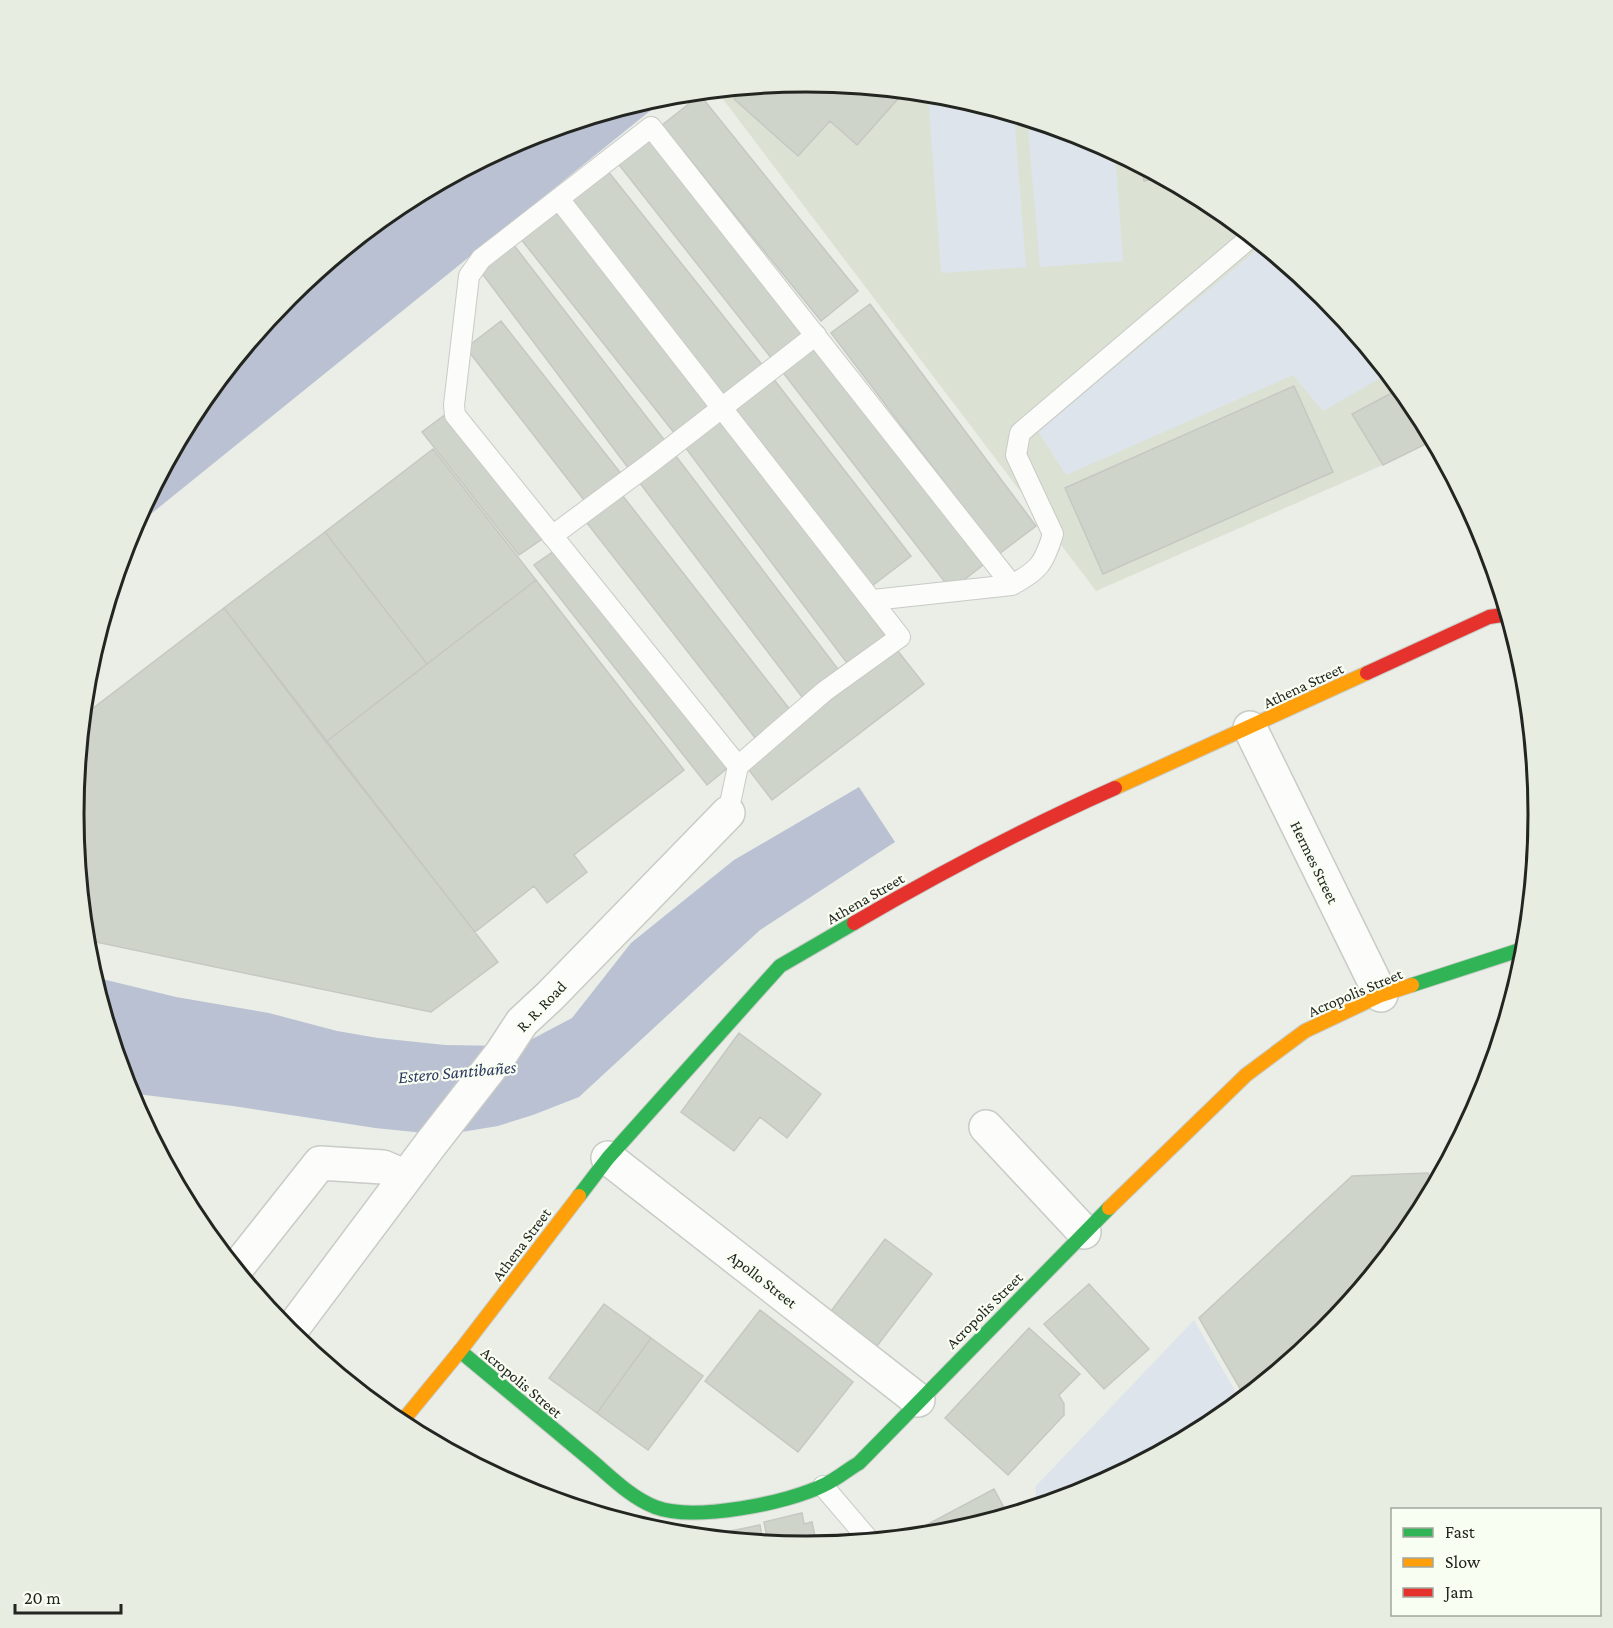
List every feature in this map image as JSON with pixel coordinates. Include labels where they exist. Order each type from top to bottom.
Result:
[{"type":"street","name":"Athena Street","points":[[407,1416],[460,1351],[608,1158],[780,966],[919,885],[1057,814],[1250,728],[1489,617],[1501,615]]},
{"type":"street","name":"Hermes Street","points":[[1250,728],[1381,996]]},
{"type":"street","name":"R. R. Road","points":[[295,1324],[482,1079],[522,1022],[728,813]]},
{"type":"street","name":"Acropolis Street","points":[[460,1351],[615,1480],[639,1498],[659,1509],[681,1512],[729,1511],[823,1486],[859,1462],[1084,1232],[1246,1075],[1305,1031],[1381,996],[1516,951]]},
{"type":"street","points":[[986,1127],[1084,1232]]},
{"type":"street","name":"Apollo Street","points":[[608,1158],[918,1400]]},
{"type":"street","points":[[241,1263],[320,1163],[383,1167],[406,1177]]},
{"type":"lane","points":[[738,766],[455,415],[454,405],[469,276],[559,199],[651,127],[1012,585]]},
{"type":"lane","points":[[559,199],[900,637],[824,689],[738,766],[728,813]]},
{"type":"lane","points":[[873,600],[1012,585],[1031,575],[1046,557],[1053,534],[1016,455],[1020,433],[1246,241]]},
{"type":"lane","points":[[552,536],[816,336]]},
{"type":"lane","points":[[823,1486],[864,1534]]},
{"type":"shaded area","points":[[759,93],[854,93],[947,105],[1039,130],[1083,146],[1126,166],[1208,213],[1283,271],[1350,338],[1380,374],[1426,444],[1096,591],[721,97]]},
{"type":"shaded area","points":[[929,102],[1015,123],[1026,267],[941,273]]},
{"type":"shaded area","points":[[1028,127],[1083,146],[1116,161],[1123,261],[1040,267]]},
{"type":"shaded area","points":[[1257,250],[1317,303],[1382,377],[1323,411],[1293,375],[1066,475],[1038,431]]},
{"type":"shaded area","points":[[1194,1320],[1237,1394],[1168,1440],[1083,1482],[1036,1499],[1035,1487]]},
{"type":"water","points":[[654,108],[149,515],[181,453],[233,374],[296,303],[367,241],[405,213],[445,188],[530,146],[574,130]]},
{"type":"water","name":"Estero Santibañes","points":[[859,787],[895,842],[760,930],[579,1097],[498,1126],[437,1136],[141,1095],[122,1046],[104,979],[176,997],[269,1013],[337,1031],[378,1038],[445,1045],[519,1046],[572,1018],[631,943],[734,860]]},
{"type":"building","points":[[806,92],[854,93],[899,98],[857,145],[830,121],[798,156],[734,99],[737,95],[759,93]]},
{"type":"building","points":[[703,99],[858,291],[821,321],[662,125],[692,101]]},
{"type":"building","points":[[648,137],[805,334],[772,359],[616,161]]},
{"type":"building","points":[[603,165],[763,366],[725,396],[565,196]]},
{"type":"building","points":[[1143,175],[1152,180],[1144,181]]},
{"type":"building","points":[[553,205],[712,405],[675,434],[517,234]]},
{"type":"building","points":[[513,244],[669,446],[632,473],[481,272]]},
{"type":"building","points":[[870,304],[1036,526],[999,554],[831,333]]},
{"type":"building","points":[[501,321],[623,476],[587,504],[466,348]]},
{"type":"building","points":[[814,346],[983,565],[951,590],[781,370]]},
{"type":"building","points":[[772,377],[911,556],[872,586],[733,406]]},
{"type":"building","points":[[1294,386],[1333,472],[1103,574],[1065,488]]},
{"type":"building","points":[[1393,392],[1426,444],[1383,465],[1352,414]]},
{"type":"building","points":[[450,411],[545,537],[519,555],[422,432]]},
{"type":"building","points":[[720,415],[887,638],[850,667],[682,443]]},
{"type":"building","points":[[433,449],[536,580],[427,664],[325,532]]},
{"type":"building","points":[[672,451],[841,673],[805,701],[636,478]]},
{"type":"building","points":[[619,491],[791,711],[756,739],[583,518]]},
{"type":"building","points":[[325,532],[427,664],[326,742],[224,608]]},
{"type":"building","points":[[557,549],[730,766],[707,785],[534,565]]},
{"type":"building","points":[[536,580],[684,770],[574,855],[587,872],[547,903],[534,886],[475,932],[326,742]]},
{"type":"building","points":[[224,608],[498,962],[431,1012],[96,942],[90,908],[84,814],[92,709]]},
{"type":"building","points":[[897,650],[924,684],[772,800],[745,765]]},
{"type":"building","points":[[739,1033],[821,1094],[787,1138],[760,1117],[734,1151],[681,1112]]},
{"type":"building","points":[[1428,1173],[1430,1178],[1380,1254],[1350,1290],[1283,1357],[1241,1391],[1199,1318],[1352,1176]]},
{"type":"building","points":[[885,1239],[932,1274],[877,1346],[831,1311]]},
{"type":"building","points":[[1089,1284],[1149,1349],[1104,1389],[1044,1324]]},
{"type":"building","points":[[604,1304],[651,1338],[597,1413],[549,1378]]},
{"type":"building","points":[[760,1310],[853,1382],[798,1452],[705,1381]]},
{"type":"building","points":[[1029,1328],[1080,1374],[1059,1395],[1064,1404],[1064,1415],[1008,1475],[945,1418]]},
{"type":"building","points":[[651,1338],[703,1376],[648,1450],[597,1413]]},
{"type":"building","points":[[994,1489],[1004,1508],[947,1523],[923,1527]]},
{"type":"building","points":[[802,1513],[804,1524],[812,1522],[815,1536],[767,1535],[764,1522]]},
{"type":"building","points":[[760,1525],[762,1535],[759,1535],[727,1532]]},
{"type":"traffic: fast","points":[[579,1196],[608,1158],[780,966],[854,923]]},
{"type":"traffic: fast","points":[[1412,985],[1516,951]]},
{"type":"traffic: fast","points":[[460,1351],[619,1484],[645,1503],[672,1511],[693,1512],[765,1504],[808,1492],[833,1480],[859,1463],[1109,1208]]},
{"type":"traffic: slow","points":[[1115,788],[1367,673]]},
{"type":"traffic: slow","points":[[1109,1208],[1246,1075],[1305,1031],[1381,995],[1412,985]]},
{"type":"traffic: slow","points":[[407,1416],[460,1351],[579,1196]]},
{"type":"traffic: jam","points":[[1367,673],[1489,617],[1501,615]]},
{"type":"traffic: jam","points":[[854,923],[982,852],[1115,788]]}]
